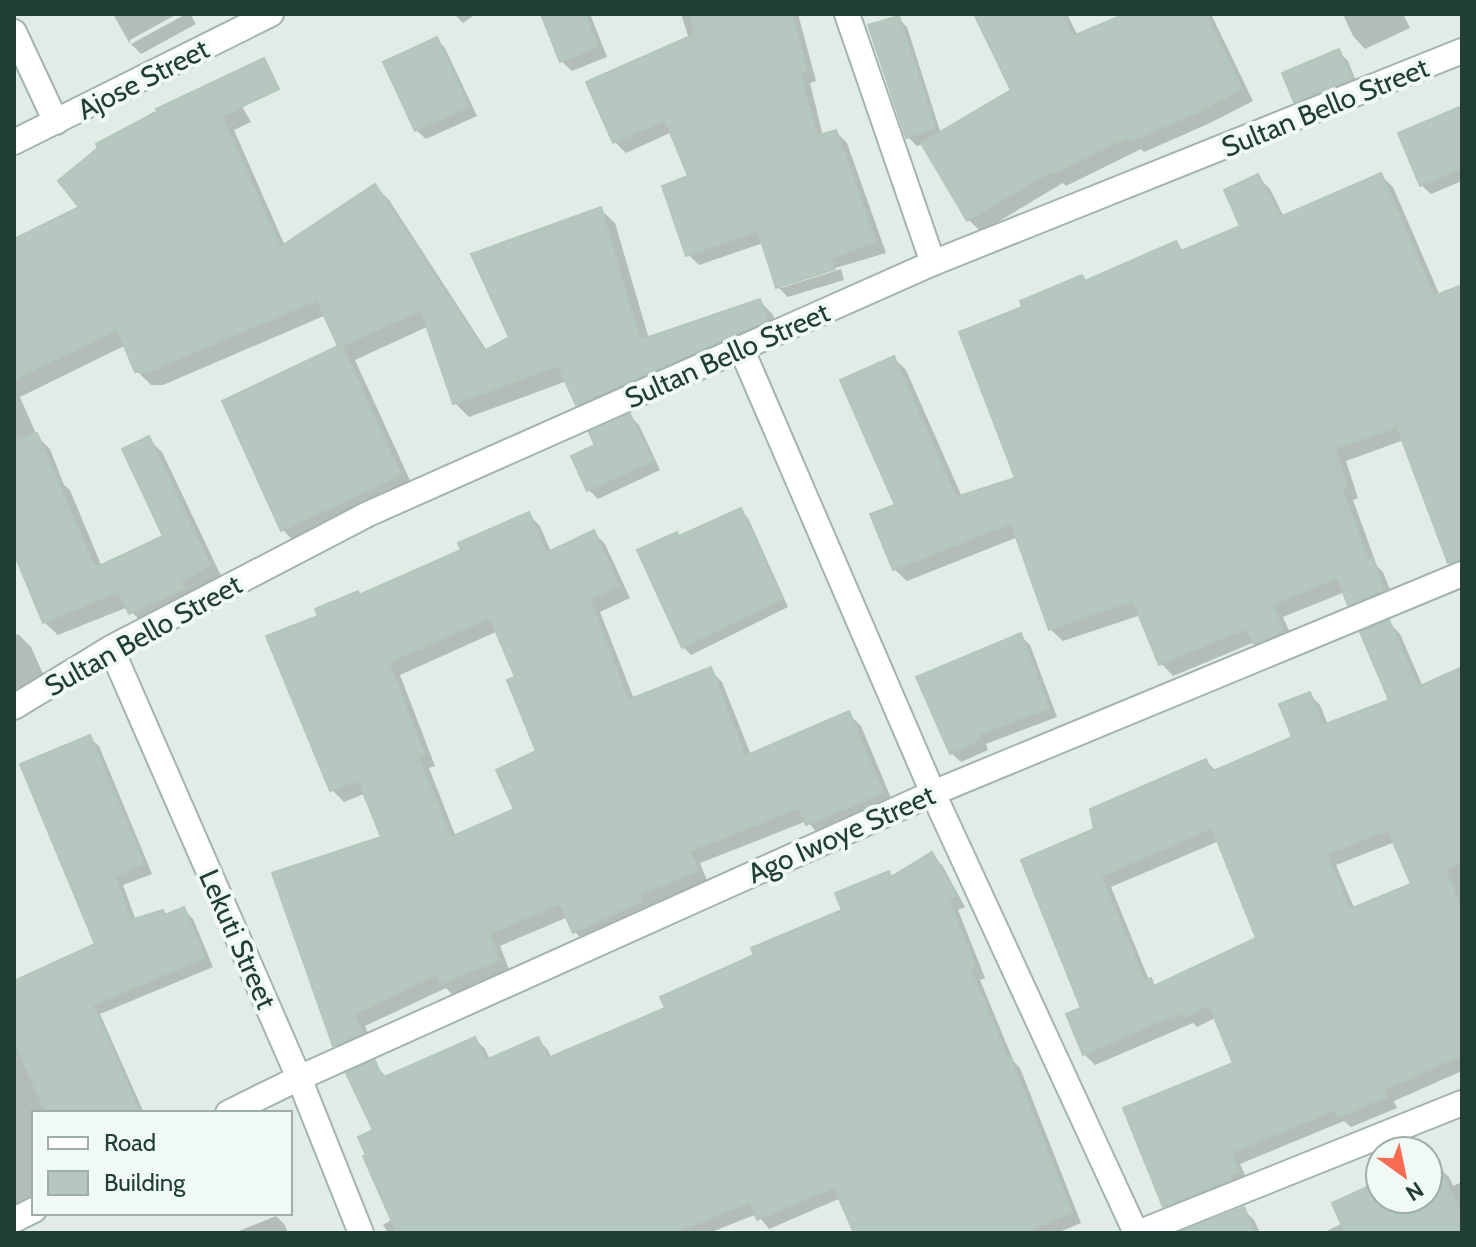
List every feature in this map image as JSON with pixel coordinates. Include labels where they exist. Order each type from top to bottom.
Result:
[{"type":"street","name":"Ajose Street","points":[[14,142],[271,14]]},
{"type":"street","points":[[847,14],[933,263]]},
{"type":"street","points":[[14,32],[56,122]]},
{"type":"street","name":"Sultan Bello Street","points":[[14,707],[111,648],[368,514],[933,263],[1462,51]]},
{"type":"street","points":[[741,348],[933,793],[1137,1233],[1462,1103]]},
{"type":"street","name":"Ago Iwoye Street","points":[[232,1111],[933,793],[1462,574]]},
{"type":"street","name":"Lekuti Street","points":[[111,648],[299,1078],[361,1233]]},
{"type":"street","points":[[14,1220],[32,1211]]},
{"type":"building","points":[[541,14],[585,14],[598,46],[560,62]]},
{"type":"building","points":[[689,14],[792,14],[807,71],[800,72],[817,136],[836,130],[876,242],[831,258],[835,269],[776,288],[758,231],[686,256],[662,186],[688,176],[665,120],[613,143],[586,82],[695,34]]},
{"type":"building","points":[[974,14],[1062,14],[1073,36],[1125,14],[1206,14],[1242,89],[1196,113],[1130,141],[1128,137],[1052,174],[1050,172],[967,221],[921,143],[1011,90]]},
{"type":"building","points":[[899,16],[935,128],[906,138],[868,25]]},
{"type":"building","points":[[437,37],[469,107],[415,131],[383,62]]},
{"type":"building","points":[[1339,49],[1352,79],[1294,102],[1282,73]]},
{"type":"building","points":[[264,58],[279,89],[222,116],[280,247],[375,184],[484,351],[509,337],[471,254],[601,207],[640,340],[760,299],[767,320],[576,405],[558,366],[453,404],[421,310],[342,346],[401,475],[281,531],[222,401],[338,346],[317,300],[148,372],[135,372],[117,329],[14,380],[14,239],[79,207],[58,181],[98,148],[96,144],[158,111],[156,109]]},
{"type":"building","points":[[1462,106],[1462,168],[1420,186],[1398,133]]},
{"type":"building","points":[[1381,173],[1434,296],[1462,285],[1462,559],[1448,563],[1397,427],[1335,448],[1347,486],[1342,488],[1368,559],[1372,557],[1384,590],[1348,605],[1337,578],[1272,605],[1284,632],[1254,644],[1247,628],[1159,665],[1133,601],[1049,630],[1011,523],[893,570],[870,514],[895,505],[840,380],[894,356],[956,497],[1015,478],[959,332],[1022,307],[1020,301],[1082,275],[1085,281],[1176,241],[1181,251],[1240,226],[1224,190],[1258,174],[1280,217]]},
{"type":"building","points":[[630,414],[653,461],[587,491],[571,456],[595,445],[589,432]]},
{"type":"building","points":[[37,433],[95,568],[163,536],[122,449],[149,436],[210,565],[181,582],[184,588],[129,614],[118,592],[43,623],[14,553],[14,442]]},
{"type":"building","points":[[741,508],[782,599],[682,648],[637,550],[677,532],[679,536]]},
{"type":"building","points":[[529,512],[546,553],[594,530],[619,586],[590,599],[628,700],[711,667],[745,756],[849,711],[883,793],[806,825],[799,808],[690,851],[698,871],[639,895],[642,901],[573,933],[560,904],[489,934],[500,960],[440,984],[436,975],[354,1014],[363,1033],[333,1046],[272,873],[381,837],[358,780],[330,791],[266,636],[318,616],[315,609],[358,591],[359,595],[461,550],[458,543]],"holes":[[[490,618],[515,677],[507,680],[536,751],[496,770],[514,809],[451,837],[418,756],[424,754],[389,662]]]},
{"type":"building","points":[[1389,620],[1418,687],[1462,667],[1462,862],[1445,870],[1462,909],[1462,1055],[1384,1090],[1387,1097],[1338,1117],[1335,1110],[1231,1153],[1239,1172],[1230,1176],[1231,1179],[1163,1207],[1123,1108],[1233,1063],[1209,1005],[1185,1017],[1182,1012],[1083,1055],[1066,1014],[1081,1008],[1021,860],[1094,829],[1090,809],[1206,759],[1211,772],[1292,737],[1279,704],[1310,692],[1323,725],[1389,700],[1360,632]],"holes":[[[1212,828],[1256,938],[1154,986],[1151,978],[1144,980],[1101,876]],[[1388,830],[1411,884],[1350,909],[1326,854]]]},
{"type":"building","points":[[1021,633],[1049,708],[978,735],[980,740],[950,754],[916,677]]},
{"type":"building","points":[[90,735],[144,864],[115,876],[131,920],[163,910],[165,915],[184,907],[205,958],[93,1005],[139,1111],[45,1111],[14,1041],[14,981],[95,944],[20,764]]},
{"type":"building","points":[[932,852],[957,896],[949,899],[976,968],[971,970],[1007,1057],[1010,1056],[1072,1213],[1022,1233],[854,1233],[834,1187],[757,1220],[750,1202],[675,1233],[397,1233],[363,1156],[366,1155],[358,1137],[373,1130],[346,1073],[375,1060],[382,1078],[475,1037],[486,1060],[538,1037],[548,1058],[665,1008],[660,997],[754,955],[751,948],[842,910],[835,893],[889,871],[891,877]]},
{"type":"building","points":[[1444,1175],[1462,1216],[1462,1233],[1345,1233],[1332,1203],[1364,1188],[1364,1215],[1444,1215]]},
{"type":"building","points":[[1244,1207],[1255,1233],[1178,1233]]}]
